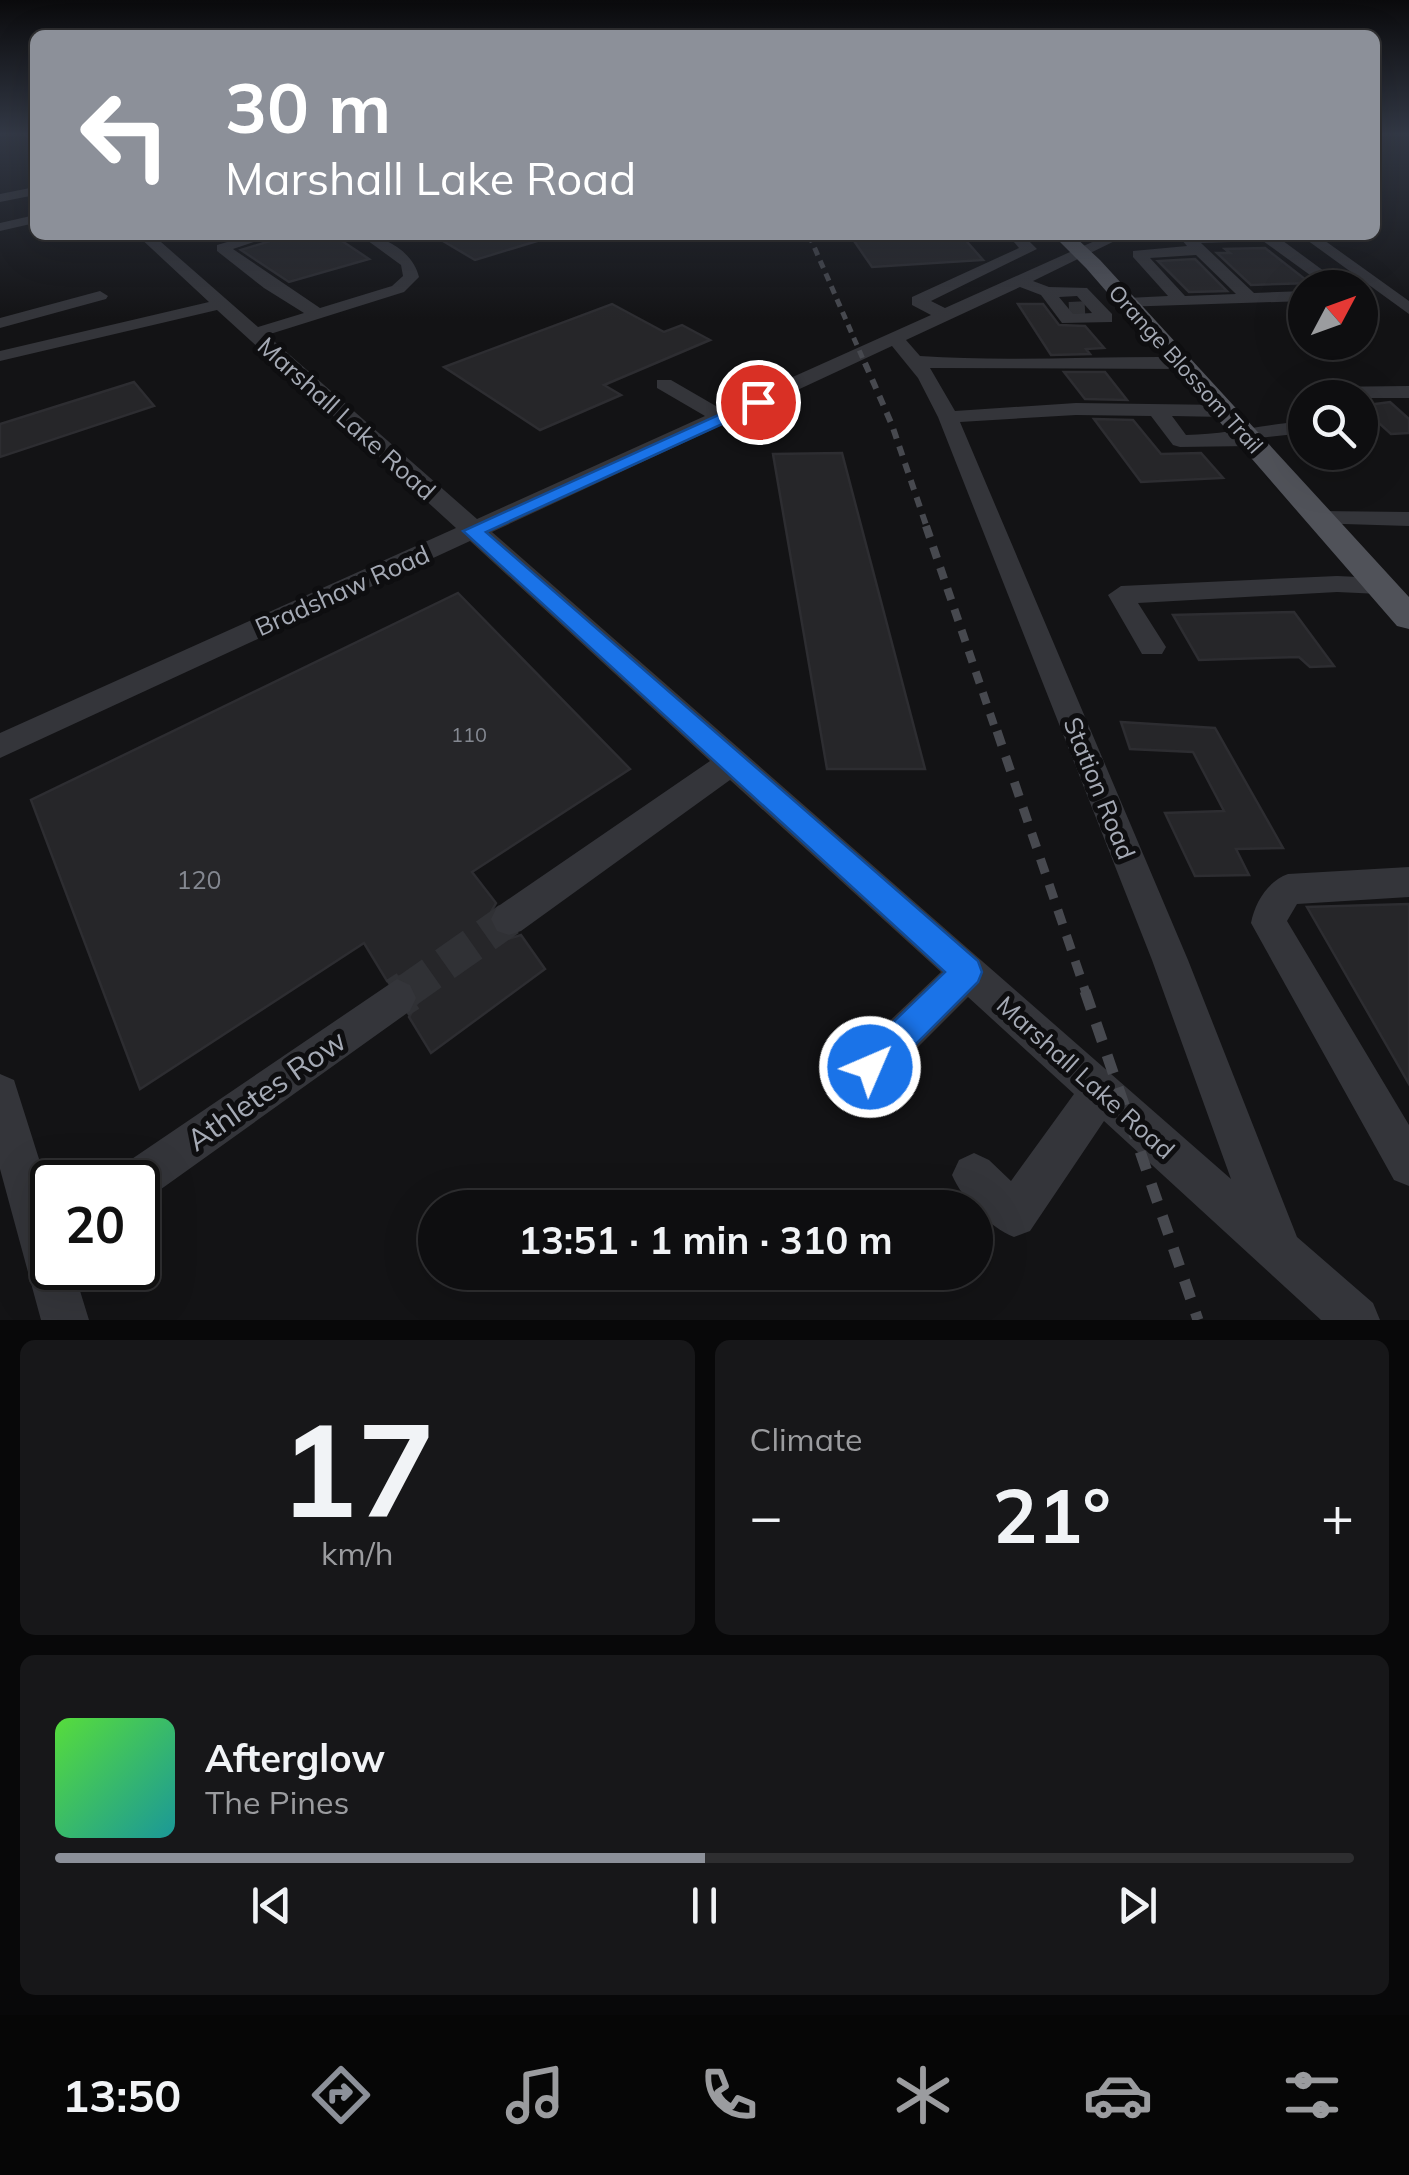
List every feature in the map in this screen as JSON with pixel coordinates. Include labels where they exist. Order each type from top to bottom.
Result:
[{"type":"main road","name":"Orange Blossom Trail","points":[[1079,244],[1087,304],[1181,363],[1409,618]]},
{"type":"street","points":[[0,227],[30,220]]},
{"type":"street","name":"Marshall Lake Road","points":[[156,240],[254,334],[1356,1320]]},
{"type":"street","points":[[250,240],[222,248],[270,285],[318,314]]},
{"type":"street","points":[[254,334],[398,289],[411,278],[408,263],[374,240]]},
{"type":"street","points":[[946,316],[918,301],[1029,249],[1020,240]]},
{"type":"street","points":[[1189,240],[1250,298]]},
{"type":"street","points":[[1272,240],[1313,270]]},
{"type":"street","points":[[1314,240],[1409,309]]},
{"type":"street","name":"Bradshaw Road","points":[[0,746],[1021,282],[1079,244]]},
{"type":"street","points":[[1181,300],[1138,254],[1199,250]]},
{"type":"street","points":[[1378,292],[1386,292],[1409,277]]},
{"type":"street","points":[[1021,282],[1087,304],[1288,297]]},
{"type":"street","points":[[0,323],[100,296]]},
{"type":"street","points":[[0,356],[222,304]]},
{"type":"street","name":"Station Road","points":[[896,339],[916,361],[948,417],[1170,960],[1279,1250]]},
{"type":"street","points":[[916,361],[974,365],[1062,361],[1181,363]]},
{"type":"street","points":[[664,384],[723,418]]},
{"type":"street","points":[[1378,392],[1409,392]]},
{"type":"street","points":[[948,417],[1076,409],[1224,411]]},
{"type":"street","points":[[1158,410],[1180,441],[1288,430]]},
{"type":"street","points":[[1319,518],[1409,519]]},
{"type":"street","points":[[1152,647],[1122,595],[1337,584],[1380,586]]},
{"type":"street","points":[[509,919],[732,762]]},
{"type":"street","points":[[1409,882],[1288,890],[1271,912],[1269,923],[1409,1166]]},
{"type":"street","points":[[870,1067],[967,972]]},
{"type":"street","name":"Athletes Row","points":[[160,1164],[397,998]]},
{"type":"street","points":[[974,1175],[1014,1215],[1101,1090]]},
{"type":"street","points":[[0,1094],[30,1188]]},
{"type":"street","points":[[58,1290],[65,1320]]},
{"type":"building","points":[[273,240],[340,240],[369,259],[289,282],[241,250]]},
{"type":"building","points":[[441,240],[537,240],[537,241],[475,260]]},
{"type":"building","points":[[853,240],[965,240],[983,260],[872,267]]},
{"type":"building","points":[[1265,248],[1293,270],[1288,270],[1288,284],[1251,285],[1217,253],[1230,253],[1225,249]]},
{"type":"building","points":[[1195,259],[1227,291],[1189,292],[1158,261]]},
{"type":"building","points":[[612,304],[664,332],[682,325],[710,340],[604,385],[621,395],[540,430],[444,367]]},
{"type":"building","points":[[1018,304],[1043,304],[1059,325],[1085,326],[1104,348],[1086,349],[1090,354],[1051,355]]},
{"type":"building","points":[[1064,372],[1105,372],[1127,400],[1085,399]]},
{"type":"building","points":[[134,382],[154,406],[0,457],[0,424]]},
{"type":"building","points":[[1390,402],[1409,419],[1409,433],[1391,434],[1378,422],[1378,404]]},
{"type":"building","points":[[1094,419],[1133,420],[1161,454],[1201,453],[1223,478],[1141,482]]},
{"type":"building","points":[[842,453],[925,769],[827,769],[773,454]]},
{"type":"building","points":[[458,593],[630,769],[472,872],[496,903],[488,917],[494,933],[508,939],[521,935],[545,969],[431,1053],[409,1017],[419,1000],[413,983],[399,976],[387,981],[364,943],[140,1089],[31,800]]},
{"type":"building","points":[[1294,612],[1334,666],[1310,667],[1299,657],[1199,660],[1173,615]]},
{"type":"building","points":[[1121,722],[1215,728],[1283,848],[1236,849],[1249,875],[1195,876],[1165,813],[1224,811],[1193,752],[1130,749]]},
{"type":"building","points":[[1409,904],[1409,1084],[1307,907]]},
{"type":"tunnel","points":[[1069,310],[1090,309]]},
{"type":"tunnel","points":[[404,993],[509,919]]},
{"type":"tunnel","points":[[397,998],[408,991]]},
{"type":"railway","points":[[811,240],[866,366]]},
{"type":"railway","points":[[865,363],[892,425],[927,528]]},
{"type":"railway","points":[[926,526],[997,734]]},
{"type":"railway","points":[[997,731],[1086,993]]},
{"type":"railway","points":[[1085,991],[1198,1320]]},
{"type":"route","points":[[758,402],[473,531],[967,972],[870,1067]]}]
